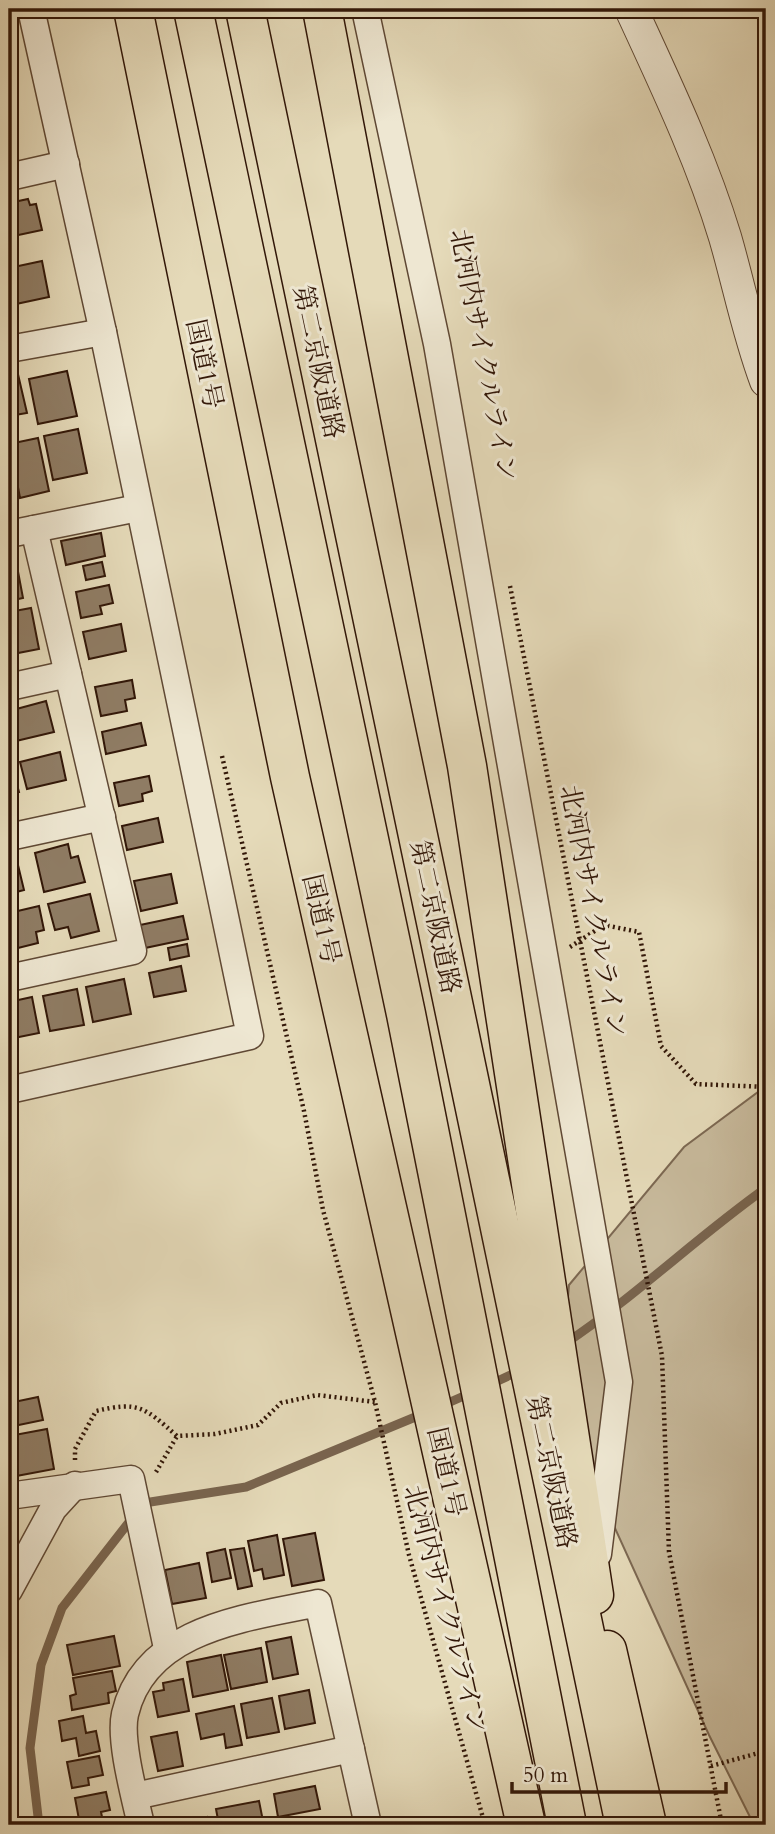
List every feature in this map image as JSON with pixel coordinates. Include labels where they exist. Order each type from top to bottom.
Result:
[{"type":"highway","name":"国道1号","points":[[133,9],[290,777],[526,1825]]},
{"type":"highway","name":"第二京阪道路","points":[[193,9],[406,1014],[567,1823]]},
{"type":"highway","name":"第二京阪道路","points":[[245,9],[634,1814]]},
{"type":"highway","points":[[322,9],[467,766],[593,1590],[634,1814]]},
{"type":"street","points":[[9,1090],[250,1036],[103,332],[31,9]]},
{"type":"street","points":[[365,9],[437,344],[619,1382],[593,1590]]},
{"type":"street","points":[[631,9],[689,138],[724,236],[749,337],[766,381]]},
{"type":"street","points":[[9,177],[66,164]]},
{"type":"street","points":[[9,349],[103,332]]},
{"type":"street","points":[[9,978],[133,951],[68,674],[21,531],[138,508]]},
{"type":"street","points":[[9,687],[68,674]]},
{"type":"street","points":[[9,837],[102,817]]},
{"type":"street","points":[[9,1496],[131,1479],[167,1648]]},
{"type":"street","points":[[9,1590],[53,1509],[75,1485]]},
{"type":"street","points":[[141,1825],[128,1763],[125,1715],[138,1684],[167,1648],[221,1623],[318,1603],[368,1825]]},
{"type":"street","points":[[135,1796],[351,1749]]},
{"type":"path","name":"北河内サイクルライン","points":[[509,580],[662,1356],[669,1552],[722,1825]]},
{"type":"path","points":[[546,963],[604,925],[639,932],[661,1046],[696,1083],[766,1087]]},
{"type":"path","name":"北河内サイクルライン","points":[[177,1436],[215,1434],[258,1426],[281,1403],[317,1395],[375,1402],[391,1483],[485,1825]]},
{"type":"path","points":[[75,1485],[75,1449],[96,1411],[128,1404],[155,1417],[177,1436],[154,1474],[131,1479]]},
{"type":"path","points":[[711,1766],[766,1751]]},
{"type":"shaded area","points":[[766,1086],[766,1825],[754,1825],[709,1735],[559,1405],[569,1285],[684,1147]]},
{"type":"building","points":[[28,199],[30,205],[36,204],[42,230],[9,237],[9,203]]},
{"type":"building","points":[[42,261],[49,297],[16,304],[9,268]]},
{"type":"building","points":[[17,370],[27,413],[9,416],[9,372]]},
{"type":"building","points":[[67,371],[77,416],[38,424],[29,379]]},
{"type":"building","points":[[78,429],[87,473],[53,480],[44,436]]},
{"type":"building","points":[[38,438],[49,491],[20,498],[15,471],[9,472],[9,444]]},
{"type":"building","points":[[101,533],[105,556],[66,565],[61,541]]},
{"type":"building","points":[[16,561],[23,598],[9,601],[9,562]]},
{"type":"building","points":[[102,562],[105,576],[86,580],[83,566]]},
{"type":"building","points":[[109,585],[113,603],[100,606],[102,614],[81,618],[76,592]]},
{"type":"building","points":[[31,608],[39,649],[18,653],[16,643],[9,644],[9,612]]},
{"type":"building","points":[[121,624],[126,651],[89,659],[83,632]]},
{"type":"building","points":[[132,680],[135,698],[125,700],[127,711],[101,716],[95,687]]},
{"type":"building","points":[[46,701],[54,732],[16,741],[9,711]]},
{"type":"building","points":[[141,723],[146,745],[106,754],[102,732]]},
{"type":"building","points":[[60,752],[66,780],[27,789],[20,762]]},
{"type":"building","points":[[11,762],[19,792],[9,795],[9,763]]},
{"type":"building","points":[[149,776],[152,791],[142,794],[143,801],[119,806],[114,783]]},
{"type":"building","points":[[158,818],[163,842],[127,850],[122,826]]},
{"type":"building","points":[[68,844],[71,858],[78,856],[85,882],[44,892],[35,853]]},
{"type":"building","points":[[17,861],[24,890],[9,894],[9,863]]},
{"type":"building","points":[[171,874],[177,903],[141,911],[134,881]]},
{"type":"building","points":[[90,894],[99,931],[71,938],[68,927],[55,930],[48,904]]},
{"type":"building","points":[[39,906],[44,930],[36,932],[38,943],[10,950],[9,913]]},
{"type":"building","points":[[183,916],[188,939],[145,948],[140,925]]},
{"type":"building","points":[[187,944],[189,956],[170,960],[168,948]]},
{"type":"building","points":[[181,966],[186,991],[154,997],[149,973]]},
{"type":"building","points":[[124,979],[131,1014],[93,1022],[86,987]]},
{"type":"building","points":[[77,989],[84,1025],[50,1031],[43,996]]},
{"type":"building","points":[[32,997],[39,1033],[9,1039],[9,1002]]},
{"type":"building","points":[[38,1397],[43,1420],[9,1427],[9,1403]]},
{"type":"building","points":[[47,1429],[54,1469],[11,1477],[9,1436]]},
{"type":"building","points":[[315,1533],[324,1580],[292,1586],[283,1539]]},
{"type":"building","points":[[277,1535],[284,1575],[264,1579],[262,1569],[254,1571],[248,1541]]},
{"type":"building","points":[[244,1548],[252,1586],[238,1589],[230,1550]]},
{"type":"building","points":[[225,1549],[231,1578],[212,1582],[207,1553]]},
{"type":"building","points":[[199,1563],[206,1598],[172,1604],[165,1570]]},
{"type":"building","points":[[114,1636],[120,1666],[73,1675],[67,1645]]},
{"type":"building","points":[[291,1637],[298,1674],[273,1679],[266,1642]]},
{"type":"building","points":[[261,1648],[267,1682],[231,1689],[224,1655]]},
{"type":"building","points":[[221,1655],[228,1690],[193,1697],[187,1662]]},
{"type":"building","points":[[112,1671],[116,1691],[108,1693],[109,1703],[72,1710],[70,1696],[76,1694],[73,1678]]},
{"type":"building","points":[[183,1679],[189,1711],[158,1717],[153,1692],[164,1690],[163,1683]]},
{"type":"building","points":[[309,1690],[315,1723],[285,1729],[279,1696]]},
{"type":"building","points":[[272,1698],[279,1732],[247,1738],[241,1704]]},
{"type":"building","points":[[234,1706],[242,1745],[226,1748],[224,1734],[201,1739],[196,1714]]},
{"type":"building","points":[[83,1716],[86,1733],[96,1731],[100,1751],[79,1756],[76,1738],[62,1741],[59,1721]]},
{"type":"building","points":[[177,1732],[183,1766],[158,1771],[151,1737]]},
{"type":"building","points":[[99,1756],[103,1775],[88,1778],[89,1785],[72,1788],[67,1762]]},
{"type":"building","points":[[315,1786],[320,1809],[278,1817],[274,1794]]},
{"type":"building","points":[[106,1792],[110,1810],[101,1812],[103,1822],[80,1825],[75,1798]]},
{"type":"building","points":[[259,1801],[263,1821],[219,1825],[216,1809]]},
{"type":"building","points":[[207,1817],[209,1825],[164,1825]]},
{"type":"waterway","points":[[566,1343],[766,1188]]},
{"type":"waterway","points":[[489,1385],[521,1370]]},
{"type":"waterway","points":[[441,1406],[473,1392]]},
{"type":"waterway","points":[[141,1506],[144,1503],[246,1487],[425,1413]]},
{"type":"waterway","points":[[39,1825],[30,1748],[41,1665],[62,1608],[133,1517]]}]
